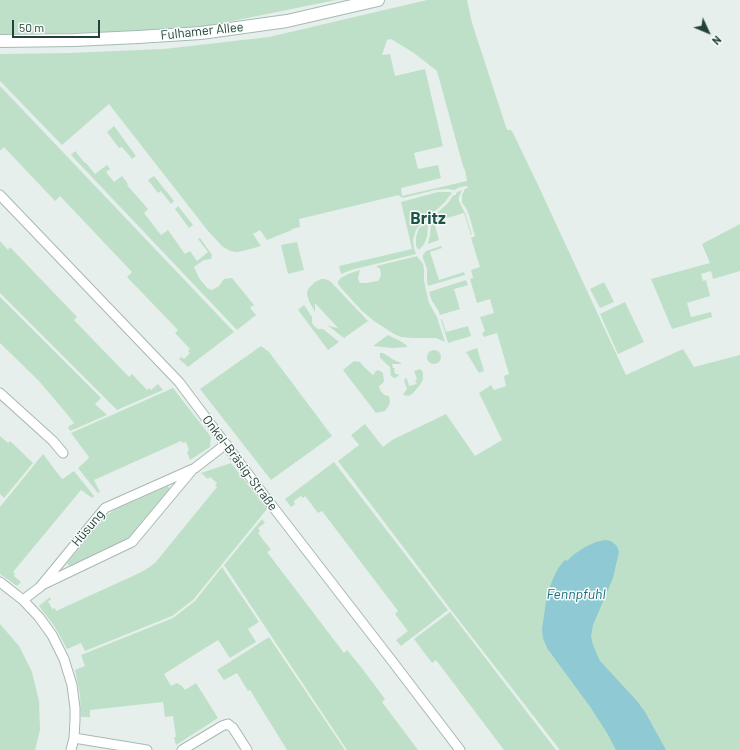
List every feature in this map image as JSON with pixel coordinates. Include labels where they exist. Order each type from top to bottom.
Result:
[{"type":"street","name":"Fulhamer Allee","points":[[0,41],[74,40],[201,32],[287,21],[378,0]]},
{"type":"street","name":"Onkel-Bräsig-Straße","points":[[0,195],[179,382],[263,494],[460,750]]},
{"type":"street","points":[[0,393],[53,441],[63,453]]},
{"type":"street","name":"Hüsung","points":[[40,587],[105,508],[194,468],[226,444]]},
{"type":"street","name":"Hüsung","points":[[23,600],[40,587],[132,542],[194,468]]},
{"type":"street","points":[[0,582],[31,608],[45,624],[59,648],[72,685],[75,708],[74,738],[71,750]]},
{"type":"street","points":[[182,750],[222,726],[228,724],[235,731],[247,750]]},
{"type":"street","points":[[74,738],[147,750]]},
{"type":"green space","points":[[0,0],[336,0],[208,26],[126,32],[0,34]]},
{"type":"green space","points":[[427,0],[467,0],[472,23],[507,130],[511,130],[513,133],[626,375],[683,349],[694,367],[740,355],[740,750],[560,750],[338,461],[359,445],[351,435],[365,424],[383,447],[392,440],[446,414],[475,456],[502,440],[479,393],[491,385],[494,390],[506,386],[504,376],[509,374],[497,333],[484,337],[482,333],[485,331],[480,317],[494,313],[490,299],[477,303],[470,279],[473,278],[471,270],[480,267],[471,238],[475,236],[469,215],[462,203],[462,195],[465,189],[468,188],[467,186],[454,190],[435,190],[403,198],[399,195],[299,219],[300,227],[267,240],[260,230],[253,234],[261,246],[237,252],[230,251],[222,246],[208,231],[109,104],[62,145],[0,81],[0,54],[164,49],[269,37]],"holes":[[[391,39],[414,53],[437,71],[467,181],[402,196],[401,188],[441,178],[438,165],[418,169],[414,153],[443,146],[425,69],[395,76],[390,54],[382,55],[387,40]]]},
{"type":"green space","points":[[0,86],[234,332],[188,367],[179,359],[181,357],[184,359],[190,353],[188,351],[190,349],[175,333],[178,330],[127,277],[132,272],[60,196],[55,201],[4,147],[0,150]]},
{"type":"green space","points":[[114,126],[136,156],[132,159],[122,147],[119,148],[107,132]]},
{"type":"green space","points":[[75,151],[95,174],[107,165],[110,169],[106,172],[114,182],[122,176],[128,184],[127,185],[148,209],[144,213],[161,235],[168,230],[185,254],[190,251],[197,261],[208,252],[198,239],[200,238],[212,255],[211,259],[204,260],[194,267],[199,278],[207,288],[212,290],[219,286],[224,279],[232,278],[254,305],[250,308],[256,315],[237,330],[71,155]]},
{"type":"green space","points":[[154,176],[174,201],[171,204],[161,191],[158,193],[148,180]]},
{"type":"green space","points":[[462,190],[459,201],[465,213],[472,235],[464,213],[434,222],[439,240],[428,244],[432,219],[454,195],[456,195],[456,193]]},
{"type":"green space","points":[[438,192],[452,193],[444,203],[417,228],[413,240],[416,254],[351,270],[341,274],[339,266],[412,249],[401,202]]},
{"type":"green space","points":[[178,206],[193,225],[189,228],[175,209]]},
{"type":"green space","points":[[424,224],[428,226],[427,237],[419,250],[416,246],[416,237],[419,228]]},
{"type":"green space","points":[[740,224],[740,271],[713,279],[711,271],[701,274],[703,281],[706,280],[710,296],[687,303],[691,317],[711,312],[712,317],[672,329],[651,279],[710,263],[702,244]]},
{"type":"green space","points":[[0,241],[8,250],[10,247],[77,317],[74,320],[129,377],[132,374],[147,390],[149,388],[151,390],[158,384],[163,390],[117,410],[0,293]]},
{"type":"green space","points":[[297,242],[304,270],[288,274],[281,245]]},
{"type":"green space","points":[[441,246],[442,248],[430,252],[439,280],[464,272],[465,275],[428,286],[427,269],[423,255],[426,251]]},
{"type":"green space","points":[[417,256],[423,264],[424,281],[429,303],[437,317],[445,342],[436,338],[401,337],[394,334],[362,311],[338,284],[338,281],[341,278],[360,270],[358,278],[360,283],[378,281],[381,273],[377,266]]},
{"type":"green space","points":[[321,279],[330,281],[368,321],[344,338],[327,325],[338,328],[315,303],[315,312],[309,301],[307,294],[308,289],[315,282]]},
{"type":"green space","points":[[466,280],[468,285],[454,289],[460,309],[440,315],[429,292]]},
{"type":"green space","points":[[604,282],[614,302],[600,308],[590,289]]},
{"type":"green space","points":[[0,297],[101,398],[95,404],[107,415],[70,431],[68,427],[74,423],[67,414],[39,381],[0,343]]},
{"type":"green space","points":[[625,302],[644,342],[618,354],[600,314]]},
{"type":"green space","points":[[304,305],[312,317],[312,323],[314,326],[318,329],[323,329],[339,342],[328,350],[298,310]]},
{"type":"green space","points":[[441,319],[446,332],[468,326],[471,336],[448,343]]},
{"type":"green space","points":[[388,335],[402,342],[407,347],[392,348],[373,346]]},
{"type":"green space","points":[[261,346],[269,352],[332,436],[271,480],[200,389]]},
{"type":"green space","points":[[477,348],[484,371],[479,373],[466,352]]},
{"type":"green space","points":[[434,350],[439,352],[441,357],[439,362],[434,364],[429,362],[427,357],[429,352]]},
{"type":"green space","points":[[380,353],[383,353],[401,363],[392,364],[393,368],[395,368],[395,374],[399,374],[397,377],[394,378],[391,376],[390,367],[380,358]]},
{"type":"green space","points":[[354,361],[360,362],[373,375],[378,370],[383,373],[384,381],[379,386],[380,390],[384,395],[389,396],[390,401],[385,411],[376,413],[343,370]]},
{"type":"green space","points":[[420,369],[423,372],[423,379],[420,385],[409,396],[403,395],[407,389],[404,380],[406,378],[407,379],[409,386],[417,383],[415,381],[417,379],[414,371]]},
{"type":"green space","points":[[173,388],[211,437],[210,447],[190,460],[186,442],[183,443],[181,441],[94,480],[100,492],[98,493],[78,468],[89,457],[71,433]]},
{"type":"green space","points":[[0,436],[8,443],[10,441],[33,463],[4,498],[0,494]]},
{"type":"green space","points":[[43,454],[62,479],[74,471],[94,496],[92,498],[81,490],[13,572],[15,574],[14,576],[21,582],[17,586],[0,574],[0,507]]},
{"type":"green space","points":[[334,462],[448,610],[401,646],[396,640],[408,631],[395,614],[398,611],[322,511],[318,513],[305,496],[303,498],[301,496],[294,501],[295,504],[291,507],[285,499]]},
{"type":"green space","points":[[231,463],[267,509],[193,600],[172,616],[85,651],[81,643],[67,649],[55,627],[39,606],[50,597],[51,600],[48,601],[52,609],[55,608],[56,611],[133,576],[155,563],[217,487],[215,485],[217,483],[210,477],[208,479],[201,473]]},
{"type":"green space","points":[[168,486],[170,489],[132,535],[125,541],[69,566],[67,563],[106,516],[114,510]]},
{"type":"green space","points":[[262,519],[265,523],[258,528],[260,531],[258,533],[271,550],[267,552],[344,653],[347,650],[361,667],[385,699],[382,702],[418,750],[347,750],[224,565]]},
{"type":"green space","points":[[222,567],[259,622],[248,629],[256,642],[230,658],[218,640],[164,674],[171,686],[177,683],[185,690],[196,683],[218,718],[176,745],[173,716],[165,717],[163,702],[90,710],[90,717],[81,717],[80,695],[75,670],[85,666],[81,655],[173,618],[195,601]]},
{"type":"green space","points":[[450,612],[556,750],[504,750],[436,660],[432,663],[414,639]]},
{"type":"green space","points":[[0,624],[19,646],[32,672],[39,701],[40,730],[35,750],[0,750]]},
{"type":"green space","points":[[269,637],[345,750],[287,750],[250,690],[248,691],[237,673],[224,680],[217,670]]},
{"type":"water","name":"Fennpfuhl","points":[[605,540],[611,541],[617,546],[619,552],[613,578],[593,625],[591,636],[593,645],[600,661],[637,701],[645,712],[666,750],[616,750],[591,708],[547,648],[543,638],[542,629],[547,595],[559,567],[565,560],[567,561],[585,547]]},
{"type":"district","name":"Britz","points":[[428,218]]}]
